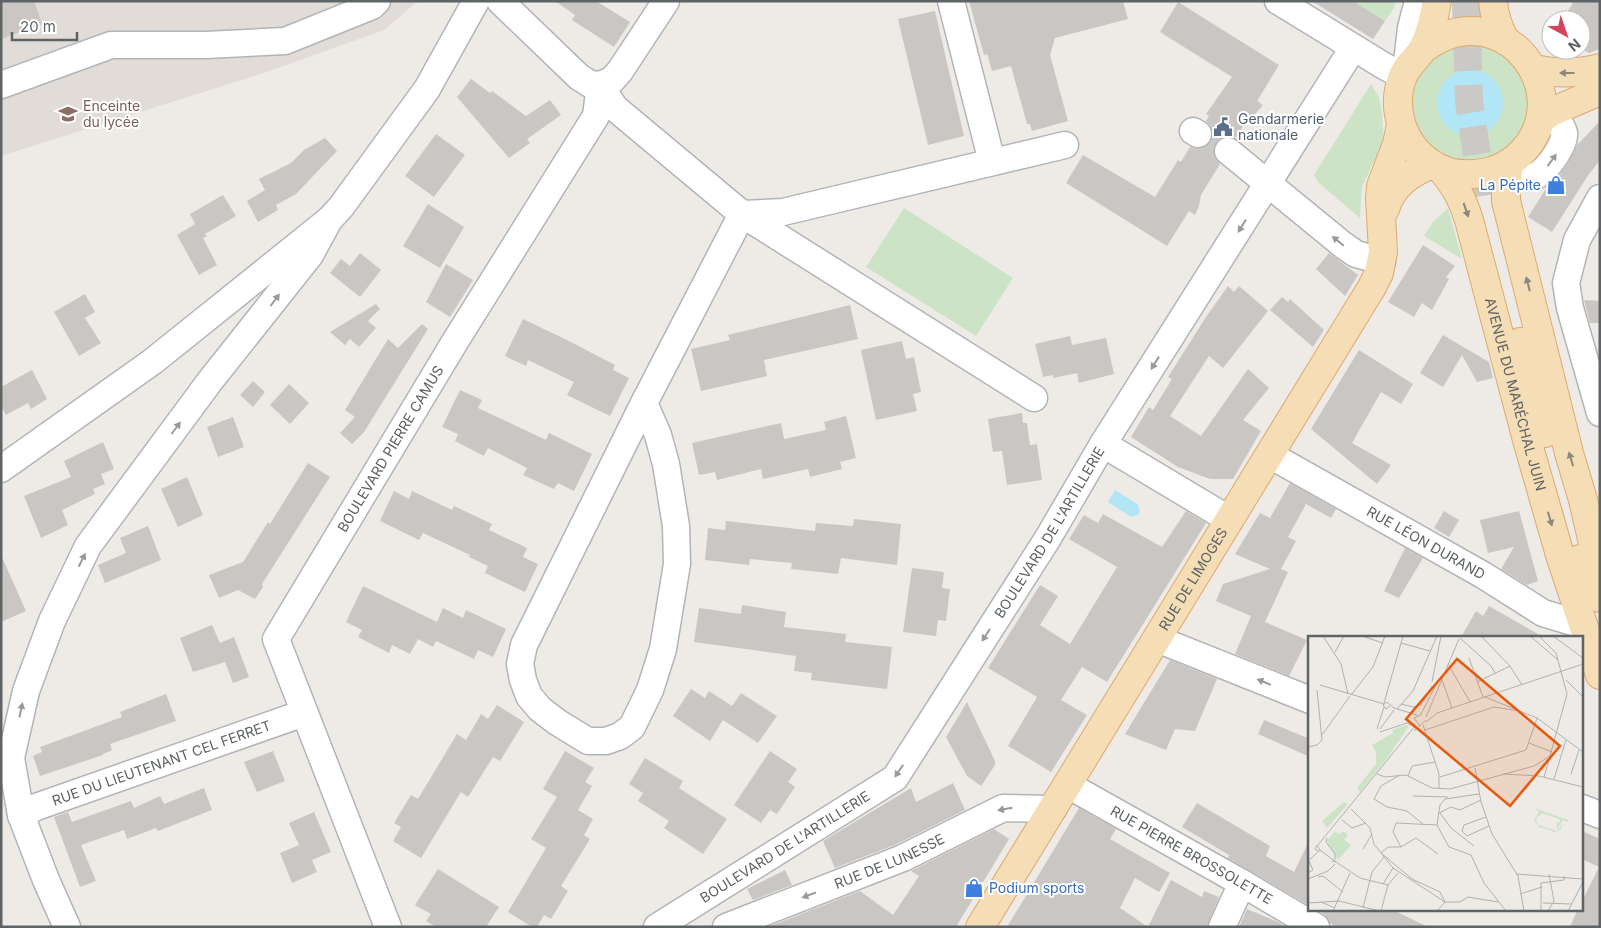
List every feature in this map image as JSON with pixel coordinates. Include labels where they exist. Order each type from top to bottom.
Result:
[{"type":"main road","points":[[1424,48],[1438,39],[1455,33],[1472,31],[1489,34],[1505,40],[1526,58],[1533,69],[1541,90],[1544,111],[1527,147],[1504,169],[1476,175],[1458,174],[1436,167],[1414,148],[1401,125],[1398,107],[1399,92],[1404,74],[1424,48],[1432,24],[1436,1]]},
{"type":"main road","points":[[1493,1],[1497,26],[1505,40]]},
{"type":"main road","points":[[1533,69],[1565,74],[1582,73],[1600,68]]},
{"type":"main road","points":[[1544,111],[1600,91]]},
{"type":"main road","name":"RUE DE LIMOGES","points":[[980,927],[1372,287],[1382,261],[1381,186],[1397,144],[1401,125]]},
{"type":"main road","name":"RUE DE LIMOGES","points":[[1382,225],[1388,200],[1393,190],[1404,179],[1436,167]]},
{"type":"main road","name":"AVENUE DU MARÉCHAL JUIN","points":[[1436,167],[1455,185],[1469,220],[1526,440],[1560,556],[1600,675]]},
{"type":"main road","name":"AVENUE DU MARÉCHAL JUIN","points":[[1504,169],[1506,201],[1569,454],[1583,500],[1591,572],[1583,622]]},
{"type":"main road","name":"AVENUE DU MARÉCHAL JUIN","points":[[1485,208],[1600,598]]},
{"type":"street","points":[[1,85],[111,45],[206,45],[285,41],[372,6],[377,1]]},
{"type":"street","points":[[1,469],[152,362],[329,220],[427,89],[476,1]]},
{"type":"street","points":[[500,1],[579,77],[590,84],[600,85],[612,80],[620,71],[666,1]]},
{"type":"street","points":[[951,1],[992,162]]},
{"type":"street","points":[[1278,1],[1354,48],[1404,74],[1411,28],[1418,1]]},
{"type":"street","name":"BOULEVARD DE L'ARTILLERIE","points":[[656,927],[894,778],[1048,538],[1103,444],[1354,48]]},
{"type":"street","points":[[600,85],[615,108],[742,214],[1034,398]]},
{"type":"street","name":"BOULEVARD PIERRE CAMUS","points":[[388,927],[276,639],[456,340],[596,116],[600,85]]},
{"type":"street","points":[[742,214],[783,212],[1064,145]]},
{"type":"street","points":[[1228,151],[1342,245],[1361,256],[1382,261]]},
{"type":"street","points":[[1600,198],[1577,240],[1568,269],[1566,283],[1570,308],[1600,413]]},
{"type":"street","points":[[644,403],[658,435],[666,464],[676,526],[677,564],[671,608],[663,649],[650,690],[632,727],[620,736],[606,741],[588,741],[557,722],[540,709],[529,696],[520,664],[524,645],[644,403],[742,214]]},
{"type":"street","points":[[67,927],[46,880],[21,815],[6,747],[29,682],[52,621],[88,546],[210,381],[310,254],[329,220]]},
{"type":"street","points":[[1535,314],[1570,308]]},
{"type":"street","points":[[1103,444],[1230,520]]},
{"type":"street","name":"RUE LÉON DURAND","points":[[1270,455],[1483,575],[1543,613],[1576,623],[1583,622]]},
{"type":"street","points":[[1157,639],[1308,699]]},
{"type":"street","name":"RUE DU LIEUTENANT CEL FERRET","points":[[21,815],[36,807],[304,713]]},
{"type":"street","name":"RUE PIERRE BROSSOLETTE","points":[[1068,785],[1316,927]]},
{"type":"street","name":"RUE DE LUNESSE","points":[[726,927],[902,858],[1003,808],[1053,809]]},
{"type":"street","points":[[1584,809],[1600,815]]},
{"type":"street","points":[[1222,927],[1242,883]]},
{"type":"shaded area","name":"Enceinte du lycée","points":[[1,1],[418,1],[384,30],[267,72],[1,156]]},
{"type":"green space","points":[[1353,1],[1396,1],[1394,8],[1385,21]]},
{"type":"green space","points":[[1470,45],[1492,49],[1502,54],[1511,62],[1519,71],[1524,81],[1528,103],[1524,125],[1519,135],[1511,144],[1502,152],[1492,157],[1470,161],[1448,157],[1438,152],[1429,144],[1421,135],[1416,125],[1412,103],[1416,81],[1421,71],[1429,62],[1438,54],[1448,49]]},
{"type":"green space","points":[[1371,84],[1379,97],[1384,145],[1362,187],[1360,218],[1318,182],[1314,175]]},
{"type":"green space","points":[[904,208],[1013,278],[976,336],[866,267]]},
{"type":"green space","points":[[1448,208],[1462,259],[1424,236],[1433,222]]},
{"type":"water","points":[[1470,70],[1482,73],[1493,80],[1500,91],[1503,103],[1500,115],[1493,126],[1482,133],[1470,136],[1458,133],[1447,126],[1440,115],[1437,103],[1440,91],[1447,80],[1458,73]]},
{"type":"water","points":[[1115,490],[1139,505],[1140,511],[1138,515],[1131,517],[1108,502]]},
{"type":"building","points":[[1,1],[34,1],[42,24],[1,39]]},
{"type":"building","points":[[555,1],[596,1],[630,22],[614,47],[572,20],[575,15]]},
{"type":"building","points":[[969,1],[1123,1],[1128,19],[1055,38],[1050,55],[1068,121],[1032,131],[1030,124],[1027,124],[1011,66],[992,71],[987,54],[984,55]]},
{"type":"building","points":[[1312,1],[1353,1],[1385,21],[1373,39]]},
{"type":"building","points":[[1574,1],[1600,1],[1600,49],[1591,52],[1591,10],[1568,10]]},
{"type":"building","name":"Gendarmerie nationale","points":[[1178,2],[1279,65],[1257,101],[1263,105],[1247,119],[1236,138],[1230,136],[1223,137],[1216,142],[1213,149],[1214,156],[1220,164],[1201,195],[1195,215],[1189,211],[1167,246],[1066,183],[1083,155],[1155,197],[1178,160],[1181,162],[1190,147],[1198,149],[1205,147],[1211,142],[1213,134],[1211,126],[1206,121],[1209,116],[1206,114],[1232,77],[1160,32]]},
{"type":"building","points":[[935,11],[964,136],[928,145],[898,19]]},
{"type":"building","points":[[471,79],[490,93],[492,91],[526,116],[550,100],[561,115],[527,139],[530,143],[509,158],[457,97]]},
{"type":"building","points":[[1600,121],[1600,160],[1552,232],[1528,217],[1547,187],[1559,176],[1568,163],[1578,144]]},
{"type":"building","points":[[436,134],[465,155],[434,197],[405,176]]},
{"type":"building","points":[[325,138],[337,151],[296,194],[276,205],[278,210],[258,222],[247,201],[265,190],[259,179],[291,163],[304,150]]},
{"type":"building","points":[[223,195],[236,216],[205,234],[207,236],[203,238],[217,265],[199,275],[177,235],[195,224],[190,214]]},
{"type":"building","points":[[428,204],[464,227],[440,268],[403,246]]},
{"type":"building","points":[[1423,245],[1455,266],[1446,277],[1449,279],[1432,310],[1422,303],[1414,317],[1388,302]]},
{"type":"building","points":[[360,253],[381,270],[360,297],[330,273],[341,259],[350,266]]},
{"type":"building","points":[[1329,253],[1358,275],[1345,296],[1316,269]]},
{"type":"building","points":[[446,264],[473,280],[450,317],[426,302]]},
{"type":"building","points":[[1228,286],[1234,292],[1239,286],[1268,311],[1223,368],[1209,356],[1170,416],[1201,436],[1248,369],[1269,388],[1243,420],[1261,431],[1233,479],[1210,479],[1178,467],[1131,437],[1149,407],[1153,410],[1172,379],[1168,377]]},
{"type":"building","points":[[85,294],[95,312],[85,318],[101,343],[79,356],[54,312]]},
{"type":"building","points":[[1282,297],[1288,302],[1290,299],[1324,330],[1313,347],[1270,310]]},
{"type":"building","points":[[1584,300],[1600,301],[1600,323],[1590,323]]},
{"type":"building","points":[[376,304],[380,309],[368,321],[376,328],[359,347],[350,339],[345,345],[330,332]]},
{"type":"building","points":[[850,305],[858,339],[764,360],[767,376],[701,391],[691,349],[730,340],[728,335]]},
{"type":"building","points":[[523,319],[615,365],[613,370],[629,378],[610,416],[567,395],[574,382],[528,360],[526,366],[505,356]]},
{"type":"building","points":[[422,324],[428,329],[364,432],[352,444],[340,433],[355,417],[345,410],[388,339],[398,348]]},
{"type":"building","points":[[1443,335],[1489,362],[1493,378],[1477,382],[1462,355],[1443,387],[1420,373]]},
{"type":"building","points":[[1070,336],[1072,345],[1106,338],[1114,374],[1079,383],[1077,373],[1053,378],[1053,375],[1043,377],[1035,344]]},
{"type":"building","points":[[902,341],[906,359],[914,357],[921,392],[913,394],[917,411],[876,420],[861,350]]},
{"type":"building","points":[[1359,350],[1413,384],[1401,404],[1381,392],[1352,443],[1391,465],[1377,484],[1311,429]]},
{"type":"building","points":[[32,370],[47,399],[31,409],[28,403],[6,415],[1,406],[1,387]]},
{"type":"building","points":[[253,381],[265,392],[253,407],[240,395]]},
{"type":"building","points":[[289,384],[309,403],[290,424],[270,405]]},
{"type":"building","points":[[460,390],[482,400],[478,408],[546,440],[549,433],[592,454],[574,491],[558,483],[554,489],[523,475],[527,468],[488,448],[484,456],[455,441],[458,434],[442,427]]},
{"type":"building","points":[[1022,413],[1023,423],[1027,423],[1030,445],[1037,444],[1042,480],[1007,485],[1002,451],[993,452],[988,419]]},
{"type":"building","points":[[846,416],[856,458],[840,462],[842,469],[810,477],[808,469],[763,479],[761,469],[717,480],[715,472],[699,475],[692,443],[781,423],[784,439],[826,430],[824,422]]},
{"type":"building","points":[[233,417],[244,447],[218,457],[207,427]]},
{"type":"building","points":[[103,442],[114,469],[101,474],[105,484],[93,489],[95,494],[62,510],[68,525],[41,538],[24,496],[71,477],[64,461]]},
{"type":"building","points":[[308,463],[330,477],[262,584],[263,587],[255,599],[238,590],[219,598],[209,575],[243,562],[268,522],[270,524]]},
{"type":"building","points":[[187,477],[203,515],[178,527],[161,489]]},
{"type":"building","points":[[1290,483],[1336,509],[1331,518],[1306,504],[1288,537],[1296,541],[1281,569],[1288,572],[1265,622],[1307,640],[1289,676],[1235,654],[1251,616],[1216,601],[1223,584],[1270,569],[1235,554],[1260,513],[1270,518]]},
{"type":"building","points":[[394,491],[409,499],[412,491],[452,510],[454,506],[492,524],[489,530],[527,548],[523,557],[538,564],[525,592],[485,573],[488,566],[469,557],[470,555],[423,533],[419,540],[380,521]]},
{"type":"building","points":[[1186,511],[1206,523],[1107,682],[1082,667],[1061,700],[1087,715],[1051,772],[1008,746],[1037,697],[988,668],[1040,585],[1058,596],[1040,625],[1070,644],[1117,567],[1069,539],[1084,515],[1098,523],[1103,514],[1162,547]]},
{"type":"building","points":[[1444,511],[1459,520],[1449,537],[1434,528]]},
{"type":"building","points":[[1519,511],[1538,581],[1527,585],[1501,569],[1514,547],[1488,553],[1480,520]]},
{"type":"building","points":[[854,519],[901,524],[897,565],[841,558],[838,574],[791,569],[792,563],[750,559],[749,565],[705,560],[708,528],[725,530],[726,521],[815,531],[816,523],[853,526]]},
{"type":"building","points":[[148,526],[161,560],[105,583],[98,565],[126,553],[120,538]]},
{"type":"building","points":[[1405,548],[1423,558],[1399,598],[1384,591]]},
{"type":"building","points":[[1,555],[26,611],[1,622]]},
{"type":"building","points":[[912,568],[944,572],[942,588],[950,589],[946,621],[938,620],[936,636],[903,632]]},
{"type":"building","points":[[363,586],[437,622],[443,608],[463,618],[466,610],[506,629],[493,657],[478,650],[474,659],[436,641],[433,647],[418,639],[410,654],[392,645],[389,653],[358,637],[362,630],[346,622]]},
{"type":"building","points":[[742,605],[786,612],[784,627],[846,634],[845,642],[892,647],[887,689],[811,680],[812,673],[794,671],[796,656],[694,642],[699,608],[741,614]]},
{"type":"building","points":[[1489,606],[1541,636],[1462,636],[1476,611],[1483,616]]},
{"type":"building","points":[[212,625],[220,643],[234,637],[249,677],[233,683],[225,662],[193,672],[180,638]]},
{"type":"building","points":[[1170,660],[1217,679],[1195,731],[1175,729],[1166,750],[1125,734]]},
{"type":"building","points":[[691,689],[705,698],[709,691],[732,706],[741,693],[777,716],[758,743],[723,720],[710,741],[673,716]]},
{"type":"building","points":[[166,694],[176,721],[110,744],[112,750],[103,755],[40,776],[33,756],[42,752],[40,747],[122,717],[120,712]]},
{"type":"building","points":[[967,702],[995,761],[995,765],[981,786],[967,776],[946,737]]},
{"type":"building","points":[[497,705],[524,722],[500,761],[493,757],[468,797],[461,792],[421,858],[393,841],[401,827],[394,823],[411,795],[418,799],[457,734],[466,740],[481,714],[488,719]]},
{"type":"building","points":[[1264,720],[1308,738],[1308,756],[1258,734]]},
{"type":"building","points":[[273,751],[285,781],[257,792],[244,762]]},
{"type":"building","points":[[565,751],[594,768],[585,782],[592,786],[578,810],[593,819],[584,835],[590,839],[561,886],[568,891],[551,919],[544,915],[537,927],[532,927],[508,912],[546,848],[531,839],[557,797],[543,789]]},
{"type":"building","points":[[770,751],[797,769],[788,782],[795,787],[777,814],[770,810],[761,823],[734,805]]},
{"type":"building","points":[[645,758],[683,781],[679,788],[727,819],[703,854],[664,828],[669,821],[638,801],[643,793],[629,784]]},
{"type":"building","points":[[953,783],[965,810],[897,844],[835,868],[823,841],[911,788],[916,802]]},
{"type":"building","points":[[204,788],[212,810],[158,831],[156,828],[127,839],[124,830],[81,845],[96,881],[80,887],[54,817],[68,812],[72,822],[131,801],[134,808],[160,796],[164,804]]},
{"type":"building","points":[[1197,803],[1270,846],[1266,856],[1294,872],[1308,843],[1308,905],[1228,858],[1229,855],[1182,827]]},
{"type":"building","points":[[1079,808],[1116,829],[1110,839],[1170,873],[1159,892],[1135,878],[1120,908],[1148,927],[1007,927]]},
{"type":"building","points":[[314,812],[331,852],[312,860],[317,872],[292,883],[280,853],[299,845],[289,823]]},
{"type":"building","points":[[994,829],[1009,839],[956,927],[768,927],[860,891],[893,915],[919,876],[911,871]]},
{"type":"building","points":[[1584,832],[1600,839],[1600,927],[1570,927],[1578,910],[1584,910],[1584,897],[1599,867],[1584,860]]},
{"type":"building","points":[[438,869],[499,907],[486,927],[436,927],[426,921],[431,914],[415,905]]},
{"type":"building","points":[[785,870],[792,885],[753,900],[747,889]]},
{"type":"building","points":[[1171,880],[1202,897],[1204,891],[1219,897],[1207,927],[1148,927]]},
{"type":"building","points":[[1247,909],[1278,922],[1286,927],[1239,927]]},
{"type":"building","points":[[1318,910],[1393,910],[1428,927],[1336,927],[1330,923],[1324,914]]},
{"type":"tunnel","points":[[1466,1],[1469,102],[1485,208]]},
{"type":"tunnel","points":[[1198,134],[1228,151]]},
{"type":"place","name":"Enceinte du lycée","points":[[68,114]]},
{"type":"place","name":"Gendarmerie nationale","points":[[1223,127]]},
{"type":"place","name":"La Pépite","points":[[1556,185]]},
{"type":"place","name":"Podium sports","points":[[974,888]]}]
